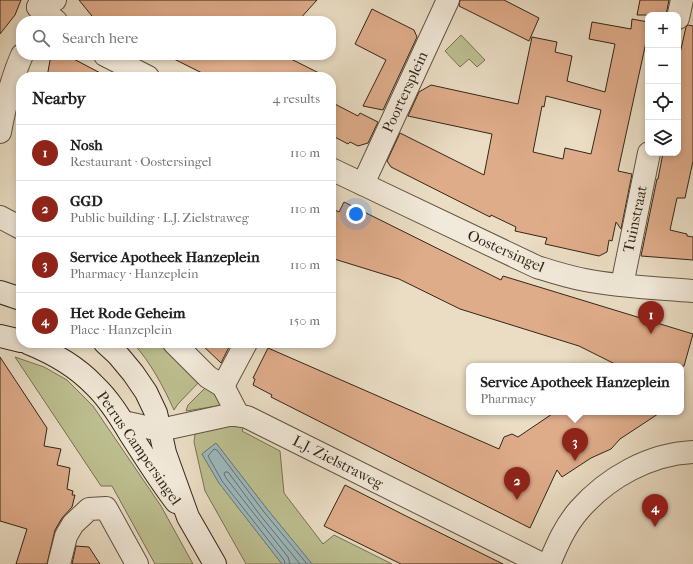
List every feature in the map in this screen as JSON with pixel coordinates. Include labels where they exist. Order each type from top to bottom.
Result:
[{"type":"street","name":"Poortersplein","points":[[363,184],[448,0]]},
{"type":"street","points":[[679,12],[682,0]]},
{"type":"street","points":[[41,7],[51,16]]},
{"type":"street","points":[[0,132],[8,94],[20,60]]},
{"type":"street","points":[[115,60],[138,72]]},
{"type":"street","name":"Tuinstraat","points":[[622,285],[648,156]]},
{"type":"street","name":"Oostersingel","points":[[336,174],[363,184],[537,266],[563,275],[585,280],[622,285],[693,291]]},
{"type":"street","points":[[0,217],[16,225]]},
{"type":"street","points":[[0,292],[16,297]]},
{"type":"street","points":[[0,336],[16,340]]},
{"type":"street","name":"Petrus Campersingel","points":[[41,348],[64,360],[95,385],[123,422],[161,483],[188,517],[215,564]]},
{"type":"street","name":"Petrus Campersingel","points":[[110,348],[133,373],[146,392],[156,413],[165,453],[188,517]]},
{"type":"street","points":[[179,348],[208,377],[223,386],[238,415]]},
{"type":"street","points":[[223,386],[243,348]]},
{"type":"street","name":"L.J. Zielstraweg","points":[[123,422],[160,430],[229,415],[238,415],[252,419],[542,564]]},
{"type":"street","points":[[549,564],[566,528],[578,511],[609,482],[646,462],[666,456],[693,452]]},
{"type":"street","points":[[58,564],[66,536],[73,524],[89,509],[106,508],[137,564]]},
{"type":"green space","points":[[461,35],[485,60],[477,67],[469,59],[460,67],[445,51]]},
{"type":"green space","points":[[137,348],[166,348],[200,381],[174,410],[156,375]]},
{"type":"green space","points":[[15,357],[44,367],[67,380],[93,406],[161,506],[193,564],[155,564],[112,486],[101,486]]},
{"type":"green space","points":[[207,386],[223,402],[223,405],[186,411],[188,405]]},
{"type":"green space","points":[[245,424],[242,431],[280,451],[284,493],[323,544],[334,535],[392,564],[312,564],[216,443],[202,454],[219,483],[282,564],[246,564],[205,491],[194,442],[195,434],[202,428]]},
{"type":"water","points":[[216,443],[312,564],[282,564],[219,483],[202,454]]},
{"type":"building","points":[[0,0],[21,0],[15,15],[0,34]]},
{"type":"building","points":[[79,0],[317,0],[303,16],[92,16]]},
{"type":"building","points":[[460,0],[504,0],[539,18],[529,41],[459,6]]},
{"type":"building","points":[[640,0],[669,0],[667,12],[645,12],[645,15],[637,15]]},
{"type":"building","points":[[372,9],[414,30],[417,37],[383,110],[363,106],[386,60],[355,44]]},
{"type":"building","points":[[632,19],[645,21],[645,47],[618,171],[632,174],[621,229],[616,222],[612,241],[609,240],[607,252],[599,256],[545,244],[547,238],[515,231],[516,227],[491,215],[490,217],[391,167],[387,161],[400,133],[484,175],[492,134],[408,116],[419,92],[431,85],[518,104],[532,37],[557,42],[555,52],[572,56],[567,81],[605,92],[615,44],[589,39],[592,22],[631,29]],"holes":[[[546,96],[601,110],[591,154],[565,148],[563,159],[533,152],[542,106],[544,107]]]},
{"type":"building","points":[[688,25],[693,26],[693,161],[685,198],[677,198],[670,230],[693,237],[693,260],[641,256],[662,156],[681,156],[681,49],[686,27]]},
{"type":"building","points":[[50,60],[76,60],[98,72],[48,72]]},
{"type":"building","points":[[176,60],[293,60],[317,72],[200,72]]},
{"type":"building","points":[[336,105],[358,116],[360,113],[378,122],[368,143],[358,146],[350,142],[348,144],[336,138]]},
{"type":"building","points":[[344,202],[501,280],[503,276],[693,334],[684,366],[684,363],[613,363],[579,346],[460,309],[399,279],[336,260],[336,210],[339,212]]},
{"type":"building","points":[[205,348],[228,348],[221,363]]},
{"type":"building","points":[[268,348],[499,449],[504,437],[512,434],[518,437],[551,415],[656,415],[620,439],[611,449],[591,458],[562,477],[557,470],[530,528],[271,397],[272,395],[253,385],[255,379],[253,378]]},
{"type":"building","points":[[0,357],[47,428],[44,446],[61,449],[57,465],[70,468],[67,489],[73,491],[72,495],[75,495],[72,507],[62,518],[55,530],[47,564],[16,564],[27,529],[0,521]]},
{"type":"building","points":[[345,485],[503,564],[401,564],[324,526]]},
{"type":"building","points":[[76,546],[89,547],[100,564],[72,564]]},
{"type":"place","name":"Nosh","points":[[651,334]]},
{"type":"place","name":"Service Apotheek Hanzeplein","points":[[575,461]]},
{"type":"place","name":"GGD","points":[[517,500]]},
{"type":"place","name":"Het Rode Geheim","points":[[655,527]]}]
